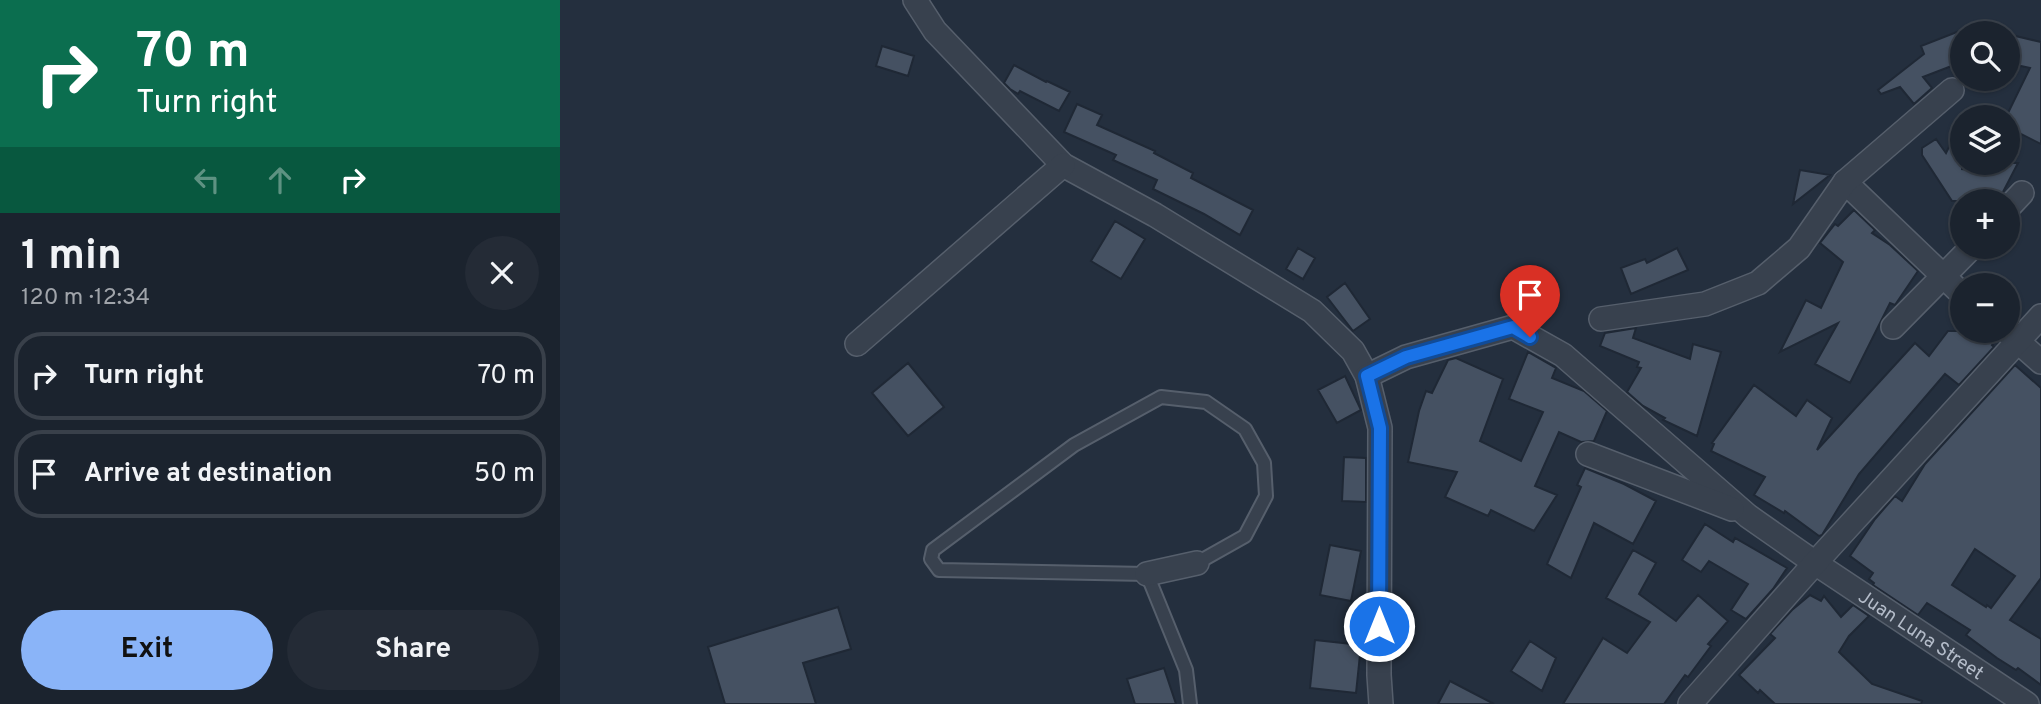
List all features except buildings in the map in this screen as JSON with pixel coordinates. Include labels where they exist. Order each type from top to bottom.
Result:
[{"type":"street","points":[[915,0],[935,31],[1063,165],[1155,215],[1312,312],[1353,351],[1367,376],[1380,428],[1381,704]]},
{"type":"street","points":[[1601,319],[1705,304],[1758,283],[1799,248],[1845,182],[1951,91]]},
{"type":"street","points":[[857,344],[1063,165]]},
{"type":"street","points":[[1845,182],[1950,284]]},
{"type":"street","points":[[1894,327],[1961,259]]},
{"type":"street","points":[[2020,329],[2041,316]]},
{"type":"street","points":[[1367,376],[1406,357],[1513,327],[1563,355],[1748,516]]},
{"type":"street","points":[[1690,704],[2004,343]]},
{"type":"street","points":[[2020,343],[2041,362]]},
{"type":"street","points":[[1588,454],[1748,516]]},
{"type":"street","name":"Juan Luna Street","points":[[1748,516],[2027,704]]},
{"type":"street","points":[[1147,574],[1197,563]]},
{"type":"lane","points":[[1190,704],[1186,670],[1147,574],[939,570],[931,559],[933,550],[1074,445],[1161,397],[1206,402],[1245,429],[1264,463],[1266,496],[1245,536],[1197,563]]},
{"type":"route","points":[[1379,626],[1380,428],[1367,376],[1406,357],[1513,327],[1530,337]]}]
